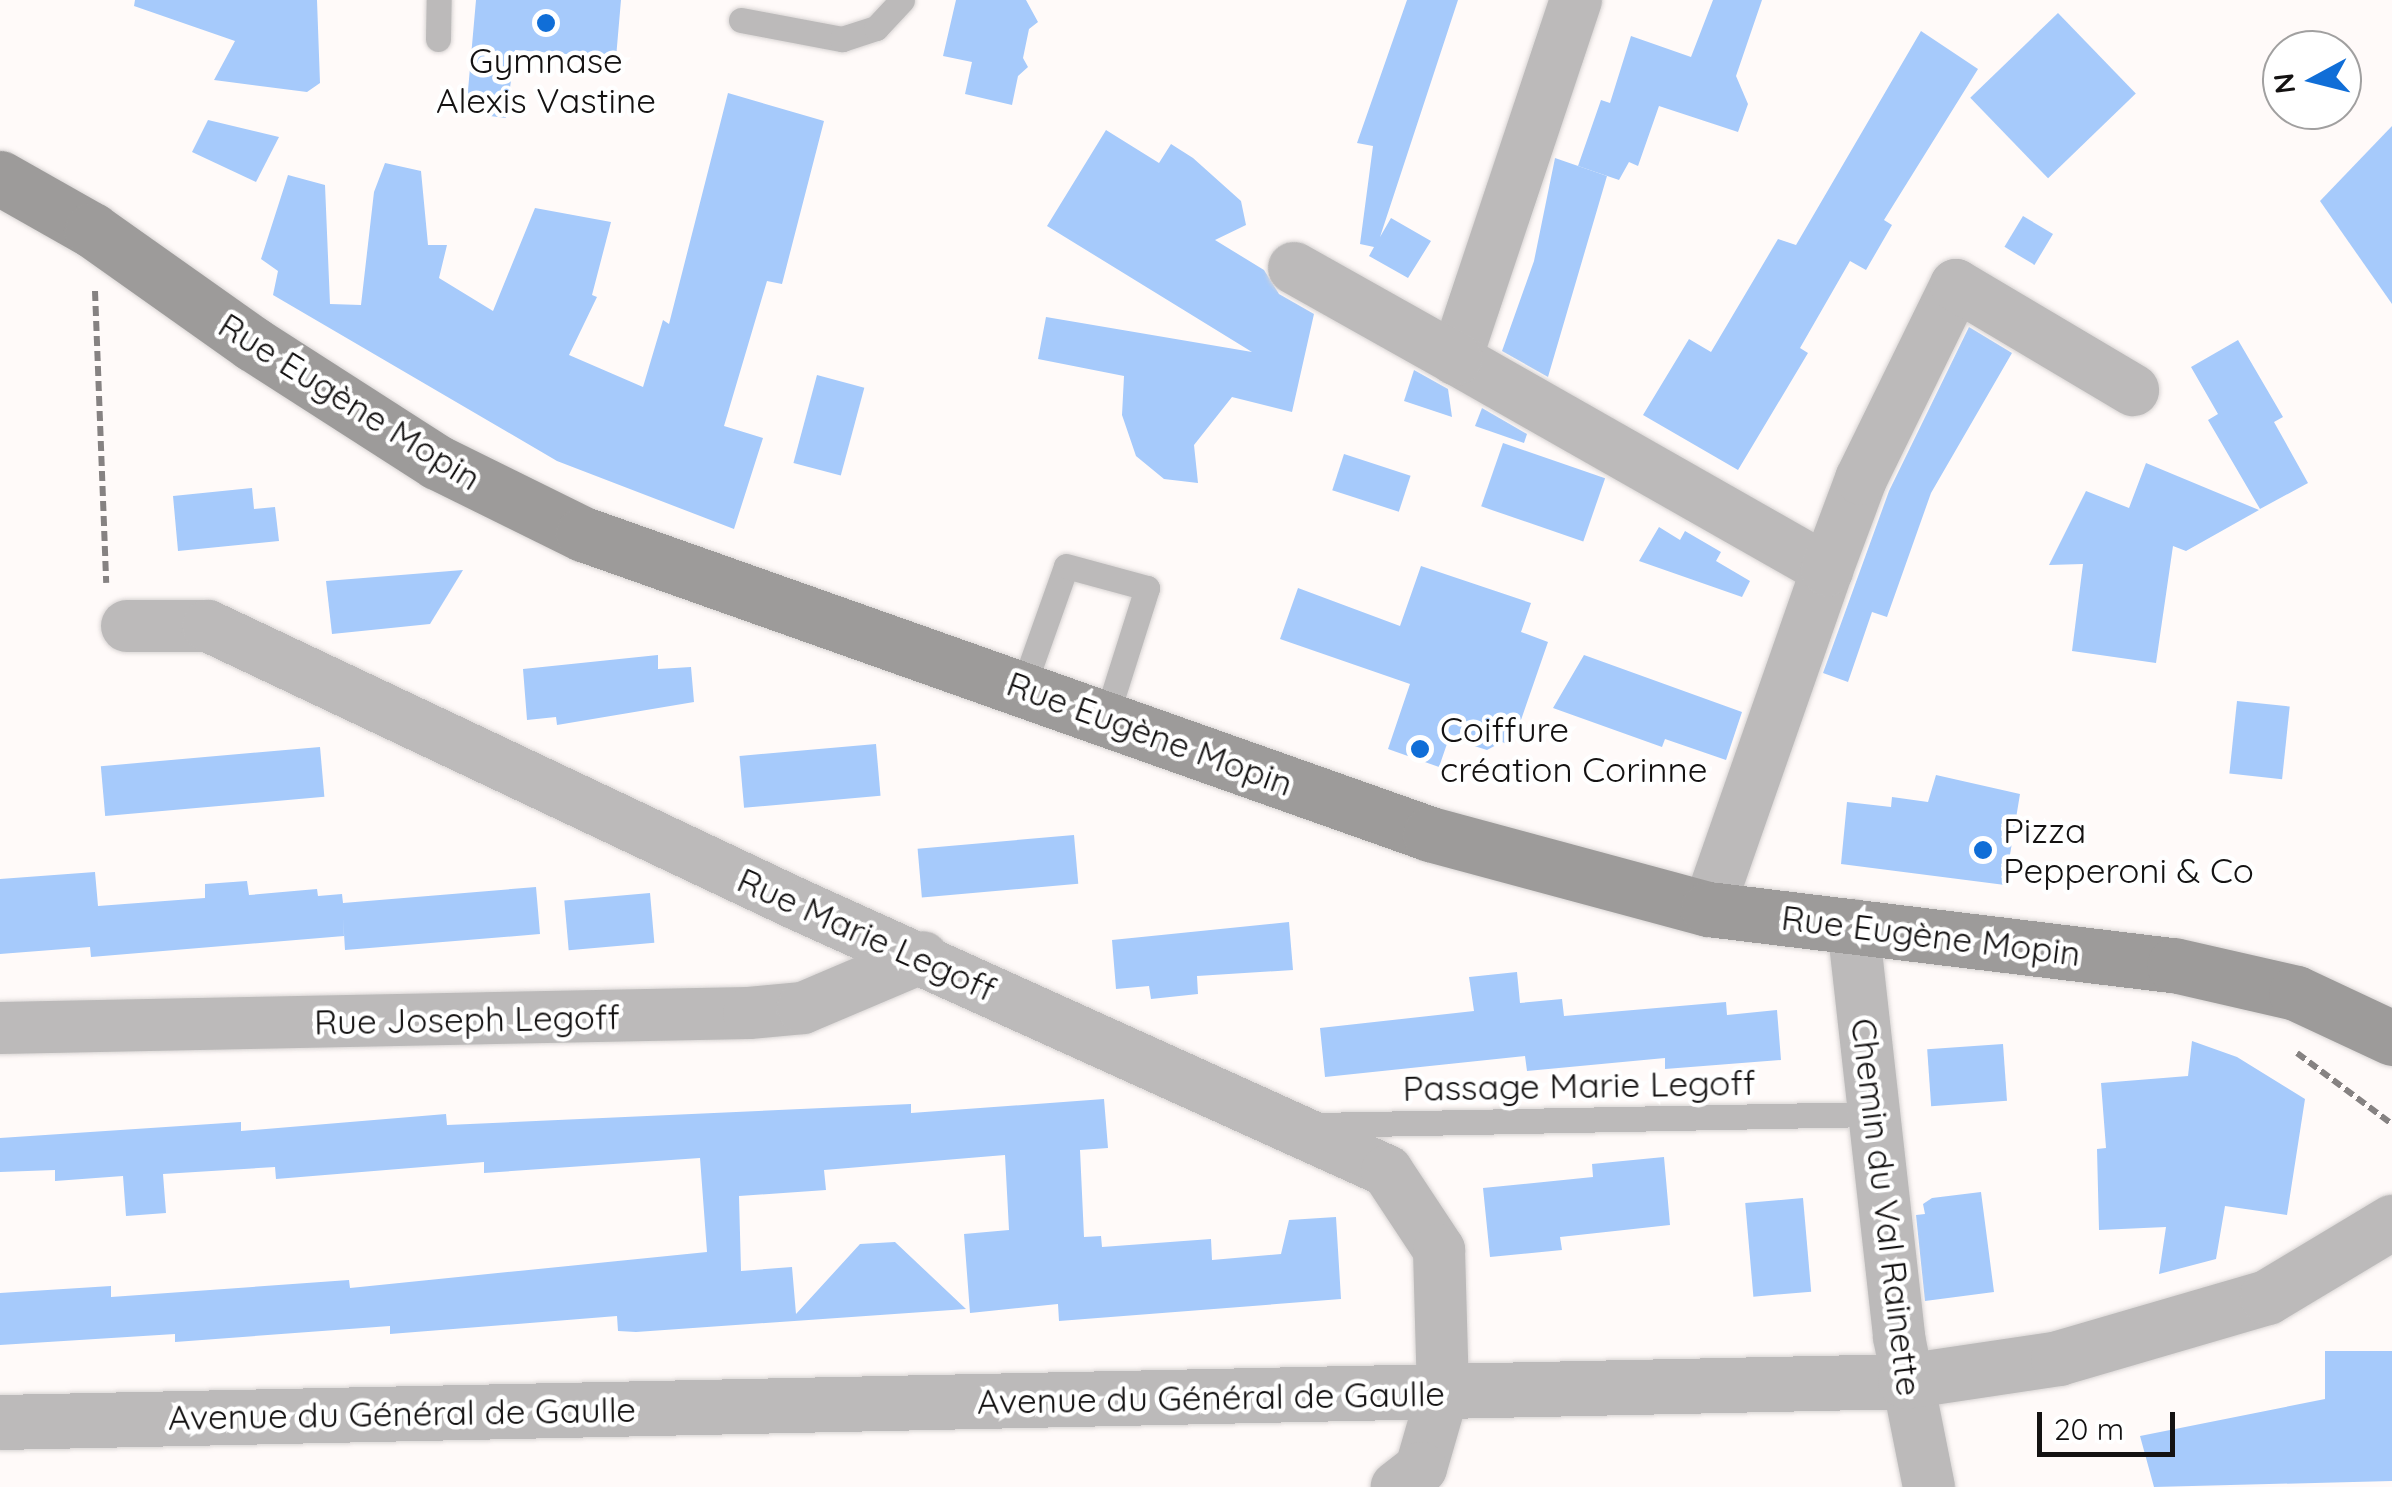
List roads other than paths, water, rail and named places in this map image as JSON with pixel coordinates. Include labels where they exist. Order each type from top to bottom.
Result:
[{"type":"main road","name":"Rue Eugène Mopin","points":[[0,178],[92,230],[253,344],[437,462],[583,534],[1430,834],[1708,908],[2174,965],[2296,993],[2392,1038]]},
{"type":"street","points":[[1456,359],[1576,0]]},
{"type":"street","points":[[1294,268],[1826,570]]},
{"type":"street","points":[[1708,908],[1861,479],[1956,285],[2133,390]]},
{"type":"street","name":"Rue Marie Legoff","points":[[126,626],[208,626],[801,906],[923,957],[1387,1171],[1439,1250],[1442,1392],[1421,1468],[1396,1487]]},
{"type":"street","name":"Chemin du Val Rainette","points":[[1853,925],[1905,1381],[1929,1487]]},
{"type":"street","name":"Rue Joseph Legoff","points":[[0,1028],[748,1013],[803,1008],[923,957]]},
{"type":"street","name":"Avenue du Général de Gaulle","points":[[0,1422],[1905,1381],[2058,1358],[2267,1296],[2392,1222]]},
{"type":"lane","points":[[438,39],[440,0]]},
{"type":"lane","points":[[741,20],[842,39],[876,28],[902,0]]},
{"type":"lane","points":[[1023,688],[1066,566],[1147,588],[1106,718]]},
{"type":"lane","name":"Passage Marie Legoff","points":[[1286,1126],[1874,1114]]},
{"type":"place","name":"Gymnase Alexis Vastine","points":[[546,23]]},
{"type":"place","name":"Coiffure création Corinne","points":[[1420,749]]},
{"type":"place","name":"Pizza Pepperoni & Co","points":[[1983,850]]}]
